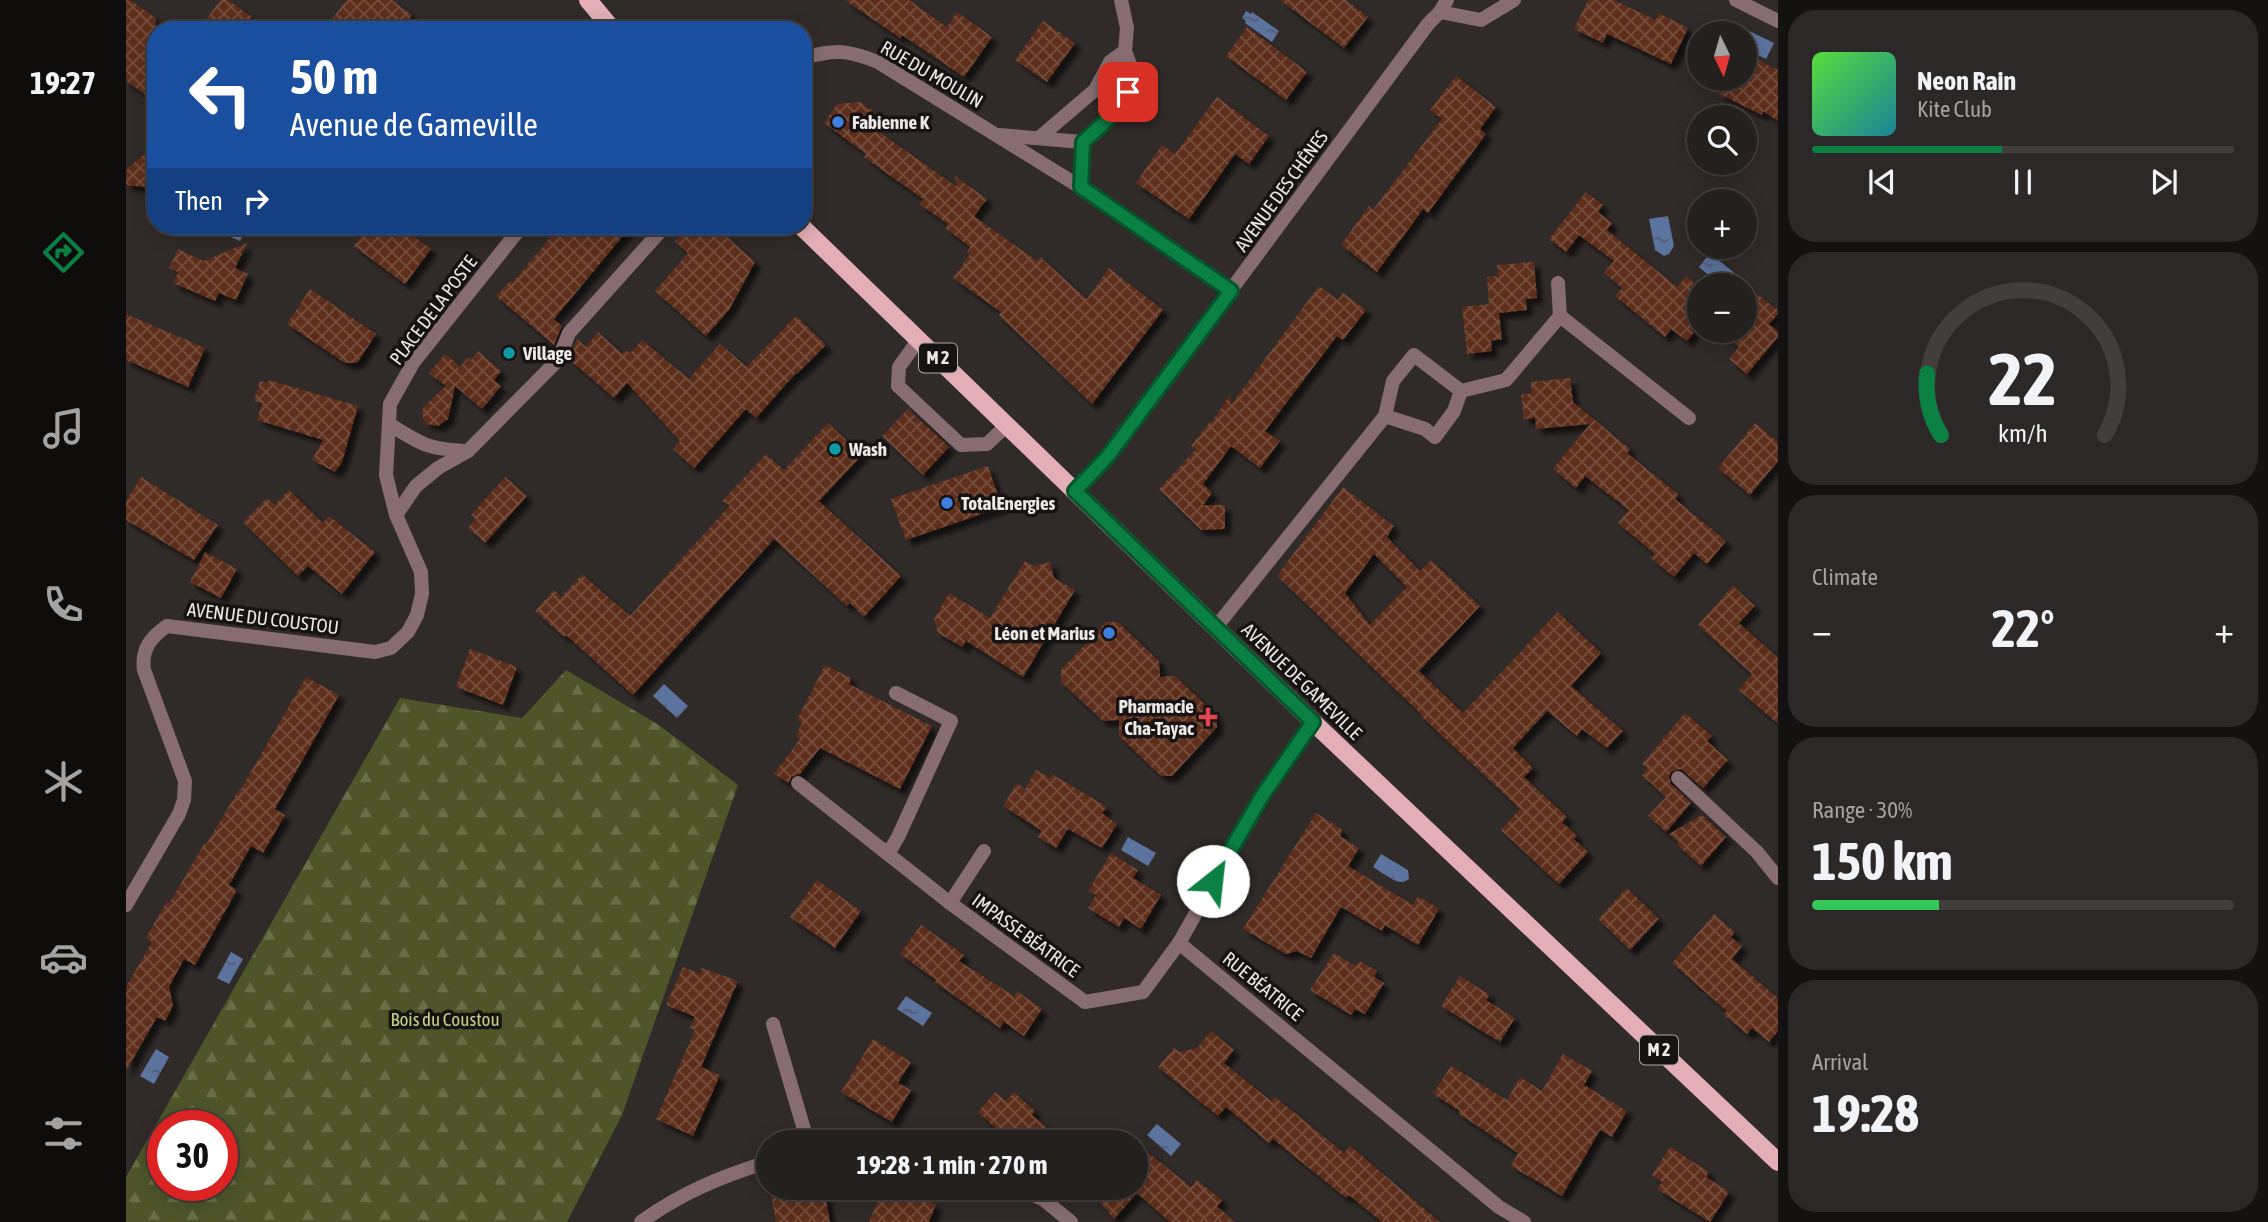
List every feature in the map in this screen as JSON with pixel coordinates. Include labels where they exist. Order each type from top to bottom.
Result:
[{"type":"main road","points":[[588,0],[606,21]]},
{"type":"main road","name":"AVENUE DE GAMEVILLE","points":[[810,235],[1313,722],[1778,1162]]},
{"type":"street","points":[[1081,187],[1083,142],[1105,122],[1128,92],[1132,70],[1125,51],[1127,28],[1121,0]]},
{"type":"street","points":[[1736,0],[1778,21]]},
{"type":"street","points":[[1444,6],[1481,20],[1509,1]]},
{"type":"street","name":"AVENUE DES CHÊNES","points":[[1075,491],[1108,456],[1444,6]]},
{"type":"street","points":[[1040,137],[1095,90],[1110,62],[1125,51]]},
{"type":"street","name":"RUE DU MOULIN","points":[[812,56],[825,52],[851,52],[878,62],[1081,187],[1231,291]]},
{"type":"street","name":"RUE DU MOULIN","points":[[998,135],[1083,142]]},
{"type":"street","name":"PLACE DE LA POSTE","points":[[396,515],[386,475],[390,404],[413,363],[515,235]]},
{"type":"street","points":[[396,515],[416,486],[468,451],[558,360],[569,333],[657,235]]},
{"type":"street","points":[[1461,391],[1506,380],[1560,316],[1558,283]]},
{"type":"street","points":[[1560,316],[1689,418]]},
{"type":"street","points":[[919,339],[899,367],[898,386],[961,445],[987,444],[1007,425]]},
{"type":"street","points":[[1216,627],[1385,416],[1393,381],[1414,355],[1461,391]]},
{"type":"street","points":[[1385,416],[1424,429],[1435,437],[1454,411],[1461,391]]},
{"type":"street","points":[[389,424],[417,443],[436,449],[468,451]]},
{"type":"street","name":"AVENUE DU COUSTOU","points":[[126,905],[179,814],[184,800],[185,781],[144,670],[142,659],[146,646],[155,634],[167,625],[375,652],[391,648],[408,632],[417,615],[422,594],[421,572],[396,515]]},
{"type":"street","points":[[888,854],[951,721],[896,693]]},
{"type":"street","points":[[1179,943],[1262,796],[1313,722]]},
{"type":"street","points":[[1678,778],[1757,852],[1778,878]]},
{"type":"street","name":"IMPASSE BÉATRICE","points":[[798,783],[950,903],[1085,1002],[1143,992],[1179,943]]},
{"type":"street","name":"IMPASSE BÉATRICE","points":[[950,903],[984,851]]},
{"type":"street","name":"RUE BÉATRICE","points":[[1179,943],[1499,1206],[1524,1222]]},
{"type":"street","points":[[773,1024],[804,1130]]},
{"type":"street","points":[[641,1222],[687,1191],[756,1166]]},
{"type":"street","points":[[1045,1200],[1071,1222]]},
{"type":"green space","name":"Bois du Coustou","points":[[566,670],[659,725],[738,785],[622,1115],[567,1222],[126,1222],[126,1177],[147,1140],[147,1201],[238,1201],[238,1110],[164,1110],[400,698],[522,718]]},
{"type":"water","points":[[1246,11],[1251,14],[1252,12],[1279,31],[1272,42],[1245,23],[1242,18]]},
{"type":"water","points":[[1757,35],[1774,43],[1766,59],[1757,55]]},
{"type":"water","points":[[1668,216],[1674,246],[1669,254],[1664,256],[1655,250],[1649,219]]},
{"type":"water","points":[[226,235],[243,235],[240,241]]},
{"type":"water","points":[[1705,259],[1717,259],[1734,273],[1706,273],[1699,267]]},
{"type":"water","points":[[664,684],[688,706],[677,718],[653,696]]},
{"type":"water","points":[[1128,837],[1156,853],[1148,866],[1121,850]]},
{"type":"water","points":[[1381,854],[1408,870],[1409,879],[1396,881],[1373,867]]},
{"type":"water","points":[[231,952],[243,959],[229,984],[217,978]]},
{"type":"water","points":[[906,996],[932,1013],[923,1026],[897,1009]]},
{"type":"water","points":[[156,1049],[169,1057],[154,1084],[140,1076]]},
{"type":"water","points":[[1157,1124],[1181,1144],[1171,1156],[1148,1134]]},
{"type":"building","points":[[126,0],[130,0],[156,18],[156,21],[147,21],[147,96],[126,81]]},
{"type":"building","points":[[220,0],[228,0],[252,17],[249,21],[205,21]]},
{"type":"building","points":[[347,0],[392,0],[412,15],[408,21],[330,21]]},
{"type":"building","points":[[845,0],[909,0],[947,27],[957,12],[992,37],[964,77]]},
{"type":"building","points":[[1280,0],[1346,0],[1368,17],[1344,48]]},
{"type":"building","points":[[1588,0],[1614,0],[1656,20],[1659,13],[1687,27],[1671,64],[1607,34],[1603,43],[1574,29]]},
{"type":"building","points":[[1043,21],[1075,43],[1047,82],[1015,60]]},
{"type":"building","points":[[1247,27],[1307,72],[1286,100],[1226,56]]},
{"type":"building","points":[[1757,59],[1778,70],[1778,121],[1763,111],[1762,115],[1757,113],[1757,105],[1742,105],[1719,94],[1721,91],[1757,91]]},
{"type":"building","points":[[1456,76],[1496,107],[1480,129],[1486,134],[1428,213],[1423,209],[1377,272],[1341,245],[1369,206],[1373,210],[1442,119],[1430,110]]},
{"type":"building","points":[[1217,97],[1269,136],[1249,164],[1235,154],[1189,219],[1136,183],[1162,145],[1175,154]]},
{"type":"building","points":[[860,102],[876,113],[868,124],[957,187],[955,176],[987,199],[974,216],[1037,261],[1040,257],[1087,299],[1109,268],[1163,310],[1092,404],[999,315],[1001,312],[953,278],[970,254],[967,252],[970,247],[945,228],[948,224],[919,204],[923,199],[864,157],[866,154],[824,123],[837,104]]},
{"type":"building","points":[[147,152],[145,187],[126,185],[126,170]]},
{"type":"building","points":[[1586,192],[1603,205],[1598,212],[1612,223],[1607,230],[1677,287],[1687,277],[1687,341],[1671,329],[1665,337],[1615,296],[1622,288],[1604,273],[1614,261],[1579,235],[1566,252],[1549,239]]},
{"type":"building","points":[[362,235],[412,235],[431,249],[405,284],[354,246]]},
{"type":"building","points":[[552,235],[624,235],[554,319],[562,326],[554,345],[496,296],[510,281],[512,283]]},
{"type":"building","points":[[681,235],[725,235],[755,262],[729,310],[706,336],[655,291],[688,253],[675,241]]},
{"type":"building","points":[[247,243],[235,268],[248,274],[236,300],[219,293],[215,301],[173,283],[178,272],[169,268],[178,249],[204,261]]},
{"type":"building","points":[[1534,262],[1537,298],[1526,299],[1527,310],[1499,313],[1502,339],[1491,341],[1492,351],[1467,354],[1462,307],[1489,304],[1487,277],[1498,276],[1497,265]]},
{"type":"building","points":[[1319,286],[1338,300],[1343,293],[1366,310],[1343,340],[1337,336],[1265,431],[1280,441],[1260,468],[1231,446],[1203,484],[1212,493],[1203,505],[1225,505],[1225,529],[1201,530],[1159,489],[1196,449],[1191,446],[1211,420],[1212,422],[1230,395],[1231,405]]},
{"type":"building","points":[[310,289],[376,334],[357,363],[345,363],[287,324]]},
{"type":"building","points":[[1757,294],[1778,310],[1778,314],[1769,324],[1778,332],[1778,337],[1747,374],[1729,359],[1739,347],[1734,343],[1757,343]]},
{"type":"building","points":[[126,314],[205,348],[188,387],[126,360]]},
{"type":"building","points":[[796,316],[826,345],[796,373],[756,418],[746,409],[694,468],[673,449],[680,441],[627,383],[614,398],[569,359],[577,339],[586,347],[598,332],[622,354],[626,350],[630,353],[642,340],[689,379],[720,344],[747,367]]},
{"type":"building","points":[[478,351],[501,371],[494,380],[501,386],[482,409],[455,386],[448,419],[438,426],[426,424],[422,415],[423,407],[446,386],[429,373],[445,354],[459,365],[458,369]]},
{"type":"building","points":[[1570,378],[1573,402],[1630,449],[1627,453],[1679,495],[1675,499],[1726,541],[1707,564],[1694,553],[1674,577],[1651,558],[1655,554],[1618,523],[1629,510],[1585,476],[1576,488],[1553,469],[1590,424],[1536,429],[1535,418],[1524,419],[1521,395],[1532,393],[1531,382]]},
{"type":"building","points":[[269,380],[358,406],[342,462],[335,472],[312,460],[323,440],[257,420],[262,403],[254,401],[260,381],[268,383]]},
{"type":"building","points":[[908,409],[949,447],[923,475],[882,436]]},
{"type":"building","points":[[828,423],[862,455],[819,501],[901,576],[864,617],[850,603],[847,606],[774,539],[633,695],[535,611],[554,590],[561,597],[582,574],[630,616],[730,505],[722,501],[766,454],[784,470]]},
{"type":"building","points":[[1755,423],[1778,442],[1778,461],[1750,495],[1718,468]]},
{"type":"building","name":"TotalEnergies","points":[[988,466],[1002,507],[906,540],[891,499]]},
{"type":"building","points":[[141,477],[218,525],[194,560],[126,520],[126,501]]},
{"type":"building","points":[[505,477],[527,496],[485,543],[468,528],[476,519],[471,515]]},
{"type":"building","points":[[1343,487],[1394,526],[1387,537],[1420,571],[1431,560],[1480,606],[1419,671],[1463,713],[1558,612],[1601,653],[1571,686],[1623,731],[1607,748],[1582,729],[1577,736],[1547,711],[1513,748],[1533,768],[1524,777],[1567,817],[1562,822],[1577,836],[1574,839],[1588,852],[1559,884],[1501,830],[1520,809],[1277,576]],"holes":[[[1374,554],[1407,587],[1370,625],[1345,593]]]},
{"type":"building","points":[[289,490],[323,523],[329,516],[375,552],[342,594],[308,566],[298,576],[243,522],[267,498],[275,505]]},
{"type":"building","points":[[205,552],[237,569],[221,598],[190,582]]},
{"type":"building","points":[[1025,561],[1034,566],[1050,562],[1054,578],[1075,590],[1023,677],[966,641],[962,647],[938,633],[934,619],[949,593],[990,618]]},
{"type":"building","points":[[1733,586],[1755,606],[1739,623],[1778,658],[1778,724],[1739,690],[1752,674],[1698,625]]},
{"type":"building","points":[[1106,622],[1118,622],[1159,661],[1160,677],[1175,676],[1217,716],[1217,727],[1172,776],[1161,776],[1119,736],[1119,720],[1103,721],[1061,682],[1061,670]]},
{"type":"building","points":[[470,649],[517,667],[503,705],[456,687]]},
{"type":"building","points":[[825,665],[851,678],[849,684],[932,726],[900,789],[820,748],[800,774],[791,777],[789,783],[774,774],[800,739],[796,736],[802,723],[797,720]]},
{"type":"building","points":[[306,677],[339,695],[275,809],[285,815],[263,853],[251,846],[229,885],[237,890],[195,965],[184,959],[169,987],[173,1006],[165,1021],[157,1017],[126,1071],[126,987],[152,942],[146,938],[167,901],[170,902],[241,789]]},
{"type":"building","points":[[1685,713],[1712,736],[1707,741],[1728,760],[1703,788],[1681,769],[1671,772],[1671,784],[1691,803],[1666,832],[1648,816],[1666,797],[1642,775],[1648,768],[1642,764]]},
{"type":"building","points":[[1036,770],[1050,778],[1052,774],[1107,807],[1102,813],[1117,824],[1102,848],[1068,829],[1056,848],[1038,837],[1042,831],[1003,806],[1017,783],[1025,789]]},
{"type":"building","points":[[1316,813],[1343,830],[1340,836],[1359,848],[1348,866],[1413,905],[1418,896],[1439,909],[1418,945],[1385,925],[1382,931],[1341,907],[1311,958],[1297,951],[1286,954],[1243,929]]},
{"type":"building","points":[[1702,815],[1726,837],[1701,866],[1677,845],[1679,842],[1669,834]]},
{"type":"building","points":[[1111,853],[1138,870],[1133,878],[1161,895],[1141,929],[1124,918],[1119,927],[1088,908],[1096,895],[1088,891]]},
{"type":"building","points":[[817,880],[861,911],[835,948],[790,917]]},
{"type":"building","points":[[1627,888],[1659,919],[1630,950],[1598,919]]},
{"type":"building","points":[[1714,914],[1735,932],[1731,937],[1742,946],[1732,959],[1778,998],[1778,1031],[1769,1042],[1752,1028],[1747,1034],[1724,1015],[1727,1011],[1672,963]]},
{"type":"building","points":[[921,925],[964,955],[959,961],[1014,996],[1017,991],[1042,1009],[1024,1036],[1004,1022],[1000,1028],[900,954]]},
{"type":"building","points":[[1334,953],[1356,966],[1360,961],[1377,971],[1374,977],[1384,983],[1365,1014],[1355,1009],[1351,1015],[1310,990]]},
{"type":"building","points":[[683,967],[700,974],[702,968],[738,981],[701,1067],[720,1075],[693,1136],[656,1119],[695,1030],[690,1028],[695,1017],[666,1005]]},
{"type":"building","points":[[1460,976],[1490,995],[1486,1000],[1515,1018],[1500,1042],[1441,1006]]},
{"type":"building","points":[[1211,1031],[1234,1050],[1224,1063],[1271,1101],[1275,1097],[1344,1153],[1350,1146],[1440,1222],[1382,1222],[1349,1195],[1346,1198],[1273,1139],[1269,1143],[1226,1107],[1218,1116],[1158,1067],[1174,1048],[1179,1052],[1197,1048]]},
{"type":"building","points":[[873,1039],[911,1062],[898,1083],[911,1090],[892,1122],[841,1092]]},
{"type":"building","points":[[1563,1054],[1592,1071],[1584,1085],[1627,1111],[1612,1137],[1600,1130],[1562,1196],[1511,1166],[1518,1153],[1433,1094],[1451,1066],[1507,1100],[1520,1077],[1542,1091]]},
{"type":"building","points":[[995,1092],[1006,1101],[1014,1092],[1035,1111],[1032,1115],[1049,1130],[998,1130],[978,1112]]},
{"type":"building","points":[[1670,1147],[1709,1172],[1706,1177],[1729,1192],[1710,1222],[1657,1189],[1662,1182],[1652,1175]]},
{"type":"building","points":[[1148,1153],[1191,1187],[1197,1180],[1222,1200],[1217,1206],[1235,1222],[1170,1222],[1145,1200],[1148,1200]]},
{"type":"building","points":[[772,1200],[826,1200],[830,1222],[776,1222]]},
{"type":"building","points":[[878,1200],[926,1200],[936,1204],[929,1222],[869,1222]]},
{"type":"building","points":[[1098,1200],[1131,1200],[1114,1219]]},
{"type":"place","name":"Fabienne K","points":[[838,122]]},
{"type":"place","name":"Village","points":[[509,353]]},
{"type":"place","name":"Wash","points":[[835,449]]},
{"type":"place","name":"TotalEnergies","points":[[947,503]]},
{"type":"place","name":"Léon et Marius","points":[[1109,633]]},
{"type":"place","name":"Pharmacie Cha-Tayac","points":[[1208,717]]},
{"type":"route","points":[[1128,92],[1105,122],[1083,142],[1081,187],[1231,291],[1108,456],[1075,491],[1313,722],[1262,796],[1213,881]]}]
